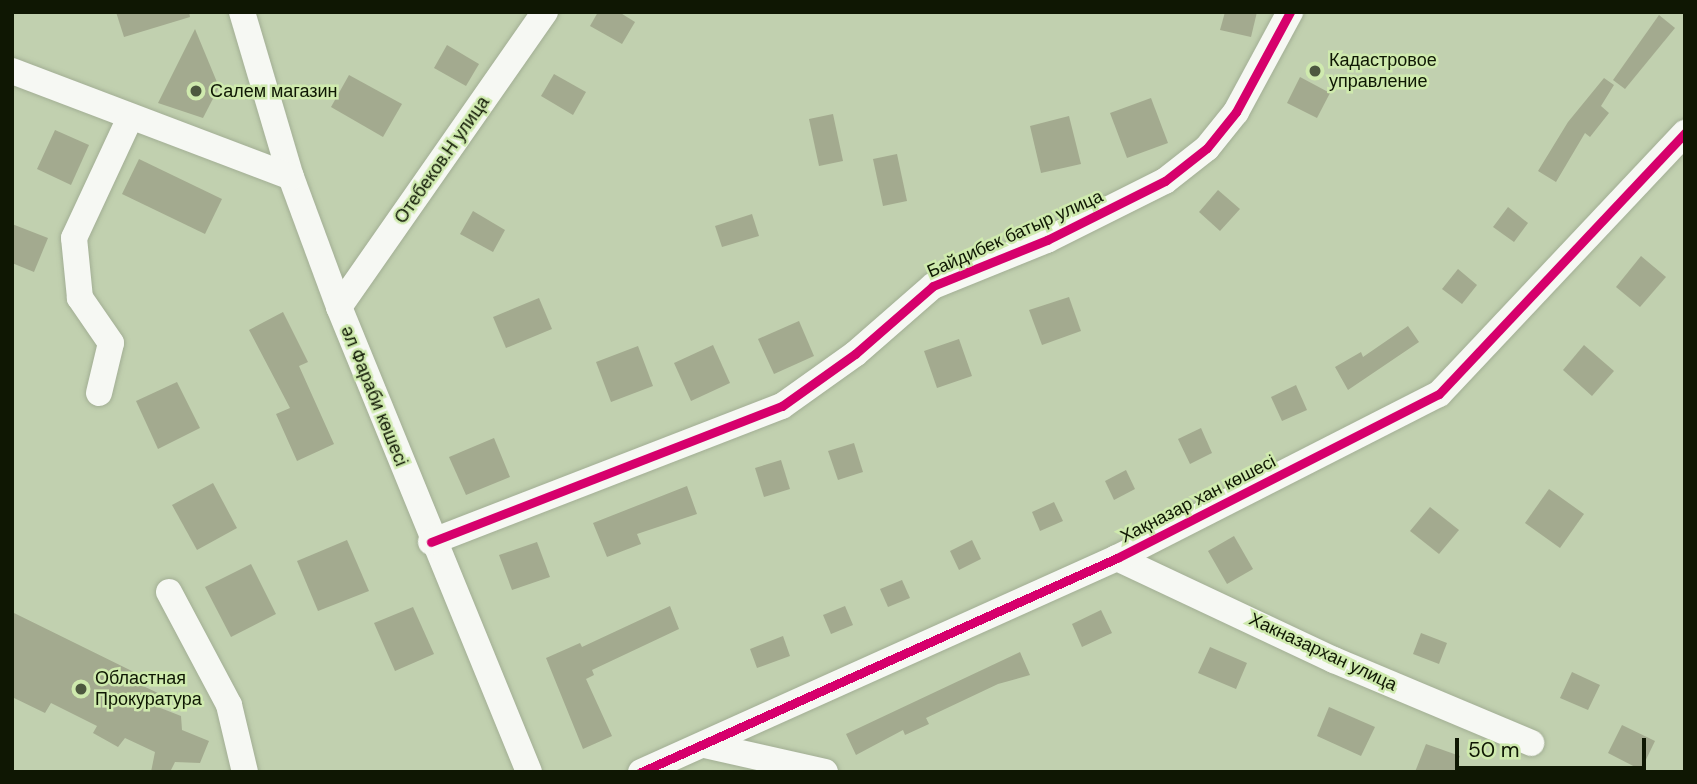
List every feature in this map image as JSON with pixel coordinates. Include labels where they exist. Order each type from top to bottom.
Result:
[{"type":"street","name":"әл Фараби көшесі","points":[[242,12],[291,177],[339,307],[432,542],[529,772]]},
{"type":"street","name":"Отебеков.Н улица","points":[[339,307],[545,12]]},
{"type":"street","name":"Байдибек батыр улица","points":[[432,542],[782,406],[855,354],[933,286],[1046,240],[1165,181],[1207,148],[1236,112],[1290,12]]},
{"type":"street","points":[[12,71],[291,177]]},
{"type":"street","points":[[99,393],[111,343],[80,298],[74,238],[130,118]]},
{"type":"street","name":"Хақназар хан көшесі","points":[[641,772],[1117,558],[1439,394],[1685,133]]},
{"type":"street","name":"Хакназархан улица","points":[[1117,558],[1334,660],[1531,743]]},
{"type":"street","points":[[169,592],[229,705],[246,772]]},
{"type":"street","points":[[705,745],[825,772]]},
{"type":"building","points":[[116,12],[189,12],[190,17],[124,37]]},
{"type":"building","points":[[598,12],[619,12],[635,22],[622,44],[590,26]]},
{"type":"building","points":[[1225,12],[1257,12],[1251,37],[1220,30]]},
{"type":"building","points":[[1659,15],[1675,28],[1625,89],[1613,80]]},
{"type":"building","points":[[195,29],[219,87],[203,118],[158,103]]},
{"type":"building","points":[[447,45],[479,64],[466,86],[434,68]]},
{"type":"building","points":[[554,74],[586,92],[573,115],[541,96]]},
{"type":"building","points":[[349,75],[402,104],[383,137],[331,107]]},
{"type":"building","points":[[1300,77],[1330,93],[1317,118],[1287,103]]},
{"type":"building","points":[[1604,78],[1614,85],[1601,106],[1609,113],[1590,137],[1585,133],[1556,182],[1538,171],[1568,122]]},
{"type":"building","points":[[1151,98],[1168,143],[1127,158],[1110,113]]},
{"type":"building","points":[[833,114],[843,161],[819,166],[809,119]]},
{"type":"building","points":[[1069,116],[1081,164],[1041,173],[1030,126]]},
{"type":"building","points":[[55,130],[89,145],[71,185],[37,169]]},
{"type":"building","points":[[897,154],[907,201],[883,206],[873,159]]},
{"type":"building","points":[[139,159],[222,199],[205,234],[122,194]]},
{"type":"building","points":[[1218,190],[1240,209],[1220,231],[1199,212]]},
{"type":"building","points":[[1508,207],[1528,223],[1514,242],[1493,227]]},
{"type":"building","points":[[473,211],[505,230],[493,252],[460,234]]},
{"type":"building","points":[[752,214],[759,236],[722,247],[715,226]]},
{"type":"building","points":[[12,224],[48,238],[34,272],[12,263]]},
{"type":"building","points":[[1641,256],[1666,277],[1640,307],[1616,287]]},
{"type":"building","points":[[1458,269],[1477,285],[1462,304],[1442,289]]},
{"type":"building","points":[[1069,297],[1081,331],[1042,345],[1029,310]]},
{"type":"building","points":[[539,298],[552,329],[506,348],[493,317]]},
{"type":"building","points":[[283,312],[308,362],[299,366],[334,444],[297,461],[276,414],[290,408],[249,330]]},
{"type":"building","points":[[799,321],[814,356],[774,374],[758,339]]},
{"type":"building","points":[[1408,326],[1419,342],[1348,390],[1335,367],[1361,352],[1363,357]]},
{"type":"building","points":[[959,339],[972,376],[937,388],[924,351]]},
{"type":"building","points":[[713,345],[730,383],[691,401],[674,363]]},
{"type":"building","points":[[1584,345],[1614,371],[1592,396],[1563,370]]},
{"type":"building","points":[[638,346],[653,386],[611,402],[596,362]]},
{"type":"building","points":[[177,382],[200,428],[158,449],[136,401]]},
{"type":"building","points":[[1296,385],[1307,410],[1282,421],[1271,397]]},
{"type":"building","points":[[1201,428],[1212,453],[1190,464],[1178,439]]},
{"type":"building","points":[[494,438],[510,477],[466,495],[449,457]]},
{"type":"building","points":[[854,443],[863,472],[838,480],[828,451]]},
{"type":"building","points":[[781,460],[790,489],[764,497],[755,468]]},
{"type":"building","points":[[1126,470],[1135,489],[1114,500],[1105,481]]},
{"type":"building","points":[[213,483],[237,528],[197,550],[172,505]]},
{"type":"building","points":[[687,486],[697,514],[637,534],[641,544],[607,557],[593,523]]},
{"type":"building","points":[[1549,489],[1584,514],[1560,548],[1525,523]]},
{"type":"building","points":[[1054,502],[1063,521],[1040,531],[1032,512]]},
{"type":"building","points":[[1430,507],[1459,530],[1439,554],[1410,531]]},
{"type":"building","points":[[1234,536],[1253,569],[1227,584],[1208,551]]},
{"type":"building","points":[[347,540],[369,591],[318,611],[297,561]]},
{"type":"building","points":[[972,540],[981,559],[959,570],[950,551]]},
{"type":"building","points":[[537,542],[550,577],[512,590],[499,555]]},
{"type":"building","points":[[251,564],[276,614],[231,637],[205,587]]},
{"type":"building","points":[[902,580],[910,598],[888,607],[880,589]]},
{"type":"building","points":[[670,606],[679,629],[592,670],[594,675],[586,679],[612,736],[583,749],[546,658],[580,643],[582,647]]},
{"type":"building","points":[[845,606],[853,625],[831,634],[823,615]]},
{"type":"building","points":[[413,607],[434,654],[395,671],[374,623]]},
{"type":"building","points":[[1101,610],[1112,633],[1082,647],[1072,624]]},
{"type":"building","name":"Областная Прокуратура","points":[[12,612],[140,675],[137,683],[162,695],[158,707],[181,716],[182,730],[209,741],[200,763],[175,762],[170,772],[151,772],[155,752],[125,738],[118,747],[93,733],[97,726],[51,703],[45,713],[12,697]]},
{"type":"building","points":[[1421,633],[1447,643],[1439,664],[1413,654]]},
{"type":"building","points":[[783,636],[790,656],[757,668],[750,649]]},
{"type":"building","points":[[1210,647],[1247,663],[1236,689],[1198,673]]},
{"type":"building","points":[[1020,652],[1030,675],[998,684],[926,718],[929,724],[905,735],[903,730],[856,755],[846,734]]},
{"type":"building","points":[[1572,672],[1600,685],[1588,710],[1560,698]]},
{"type":"building","points":[[1329,707],[1375,727],[1361,756],[1317,736]]},
{"type":"building","points":[[1622,725],[1655,741],[1641,770],[1608,753]]},
{"type":"building","points":[[1426,744],[1460,756],[1454,772],[1415,772]]},
{"type":"cycle path","points":[[431,542],[782,406],[855,354],[933,286],[1047,240],[1165,181],[1207,148],[1236,112],[1290,12]]},
{"type":"cycle path","points":[[641,772],[1117,558],[1439,394],[1685,133]]},
{"type":"place","name":"Кадастровое управление","points":[[1315,71]]},
{"type":"place","name":"Салем магазин","points":[[196,91]]},
{"type":"place","name":"Областная Прокуратура","points":[[81,689]]}]
